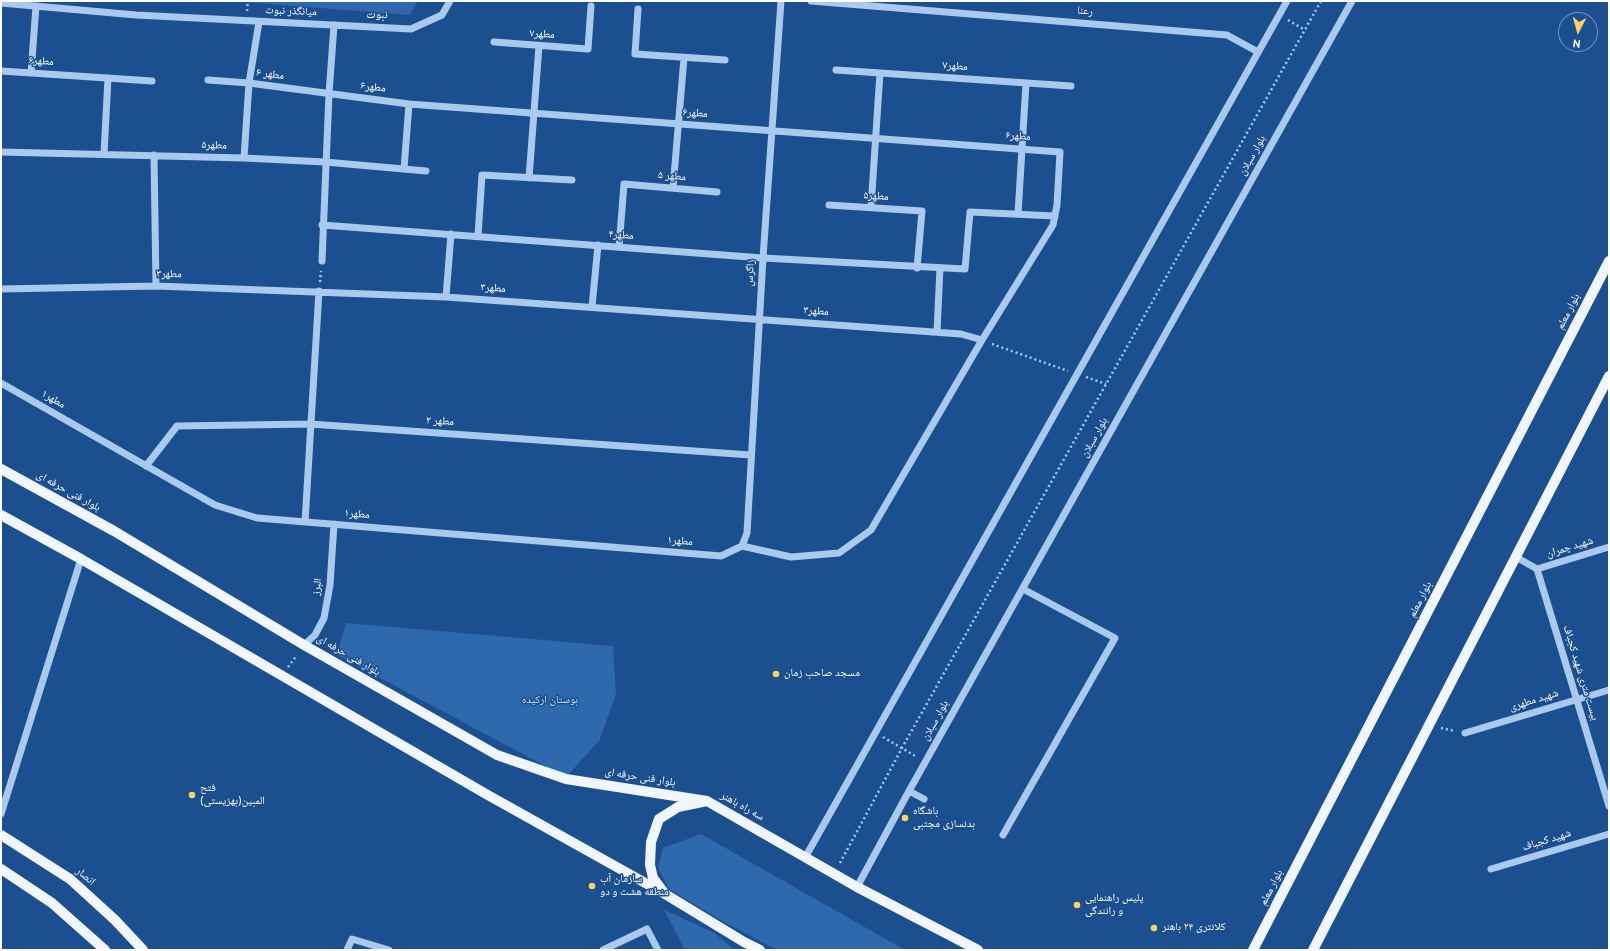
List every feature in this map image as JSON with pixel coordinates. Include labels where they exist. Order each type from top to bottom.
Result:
[{"type":"main road","name":"بلوار معلم","points":[[1253,950],[1609,261]]},
{"type":"main road","points":[[1313,950],[1609,376]]},
{"type":"main road","name":"بلوار فنی حرفه ای","points":[[1,469],[114,531],[304,645],[498,755],[566,779],[707,801]]},
{"type":"main road","points":[[1,515],[81,559],[486,794],[665,894]]},
{"type":"main road","name":"سه راه باهنر","points":[[757,949],[665,894],[653,878],[650,865],[651,842],[659,819],[678,807],[707,801],[806,856],[834,874],[978,950]]},
{"type":"main road","name":"انصار","points":[[1,835],[70,879],[115,920],[143,950]]},
{"type":"main road","points":[[1,869],[52,902],[105,950]]},
{"type":"street","name":"میانگذر نبوت","points":[[1,3],[136,16],[411,29],[442,16],[450,1]]},
{"type":"street","name":"زاگرس","points":[[742,546],[747,533],[763,258],[781,1]]},
{"type":"street","name":"رعنا","points":[[810,1],[1227,35],[1258,52]]},
{"type":"street","points":[[806,856],[1287,1]]},
{"type":"street","name":"بلوار سبلان","points":[[858,887],[909,791],[1352,1]]},
{"type":"street","points":[[31,73],[36,6]]},
{"type":"street","name":"مطهر۷","points":[[494,42],[588,49],[591,6]]},
{"type":"street","points":[[638,9],[635,54],[725,60]]},
{"type":"street","points":[[244,158],[248,83],[259,22]]},
{"type":"street","points":[[322,261],[325,162],[334,25]]},
{"type":"street","points":[[529,178],[539,46]]},
{"type":"street","points":[[673,188],[684,58]]},
{"type":"street","name":"مطهر۷","points":[[836,70],[1072,86]]},
{"type":"street","name":"مطهر۶","points":[[1,71],[152,81]]},
{"type":"street","points":[[871,207],[880,73]]},
{"type":"street","points":[[104,154],[108,78]]},
{"type":"street","name":"مطهر ۶","points":[[208,80],[248,83],[329,94]]},
{"type":"street","points":[[742,546],[792,557],[839,553],[871,530],[982,340],[1053,225],[1055,216],[1018,214],[1026,83]]},
{"type":"street","name":"مطهر۶","points":[[329,94],[409,104],[1060,152],[1055,216]]},
{"type":"street","points":[[404,169],[409,104]]},
{"type":"street","name":"مطهر۵","points":[[1,152],[244,158],[325,162],[426,171]]},
{"type":"street","points":[[154,155],[156,286]]},
{"type":"street","points":[[478,236],[482,175],[572,180]]},
{"type":"street","name":"مطهر ۵","points":[[619,247],[624,184],[717,192]]},
{"type":"street","name":"مطهر۵","points":[[829,205],[922,211],[917,268]]},
{"type":"street","name":"مطهر۴","points":[[322,225],[763,258],[917,268],[965,269],[970,212],[1018,214]]},
{"type":"street","points":[[446,297],[451,234]]},
{"type":"street","points":[[592,307],[598,245]]},
{"type":"street","points":[[937,332],[940,268]]},
{"type":"street","name":"مطهر۳","points":[[1,289],[156,286],[446,297],[937,332],[961,334],[982,340]]},
{"type":"street","points":[[305,522],[319,291]]},
{"type":"street","name":"مطهر۱","points":[[1,384],[215,505],[257,518],[721,556],[742,546]]},
{"type":"street","name":"مطهر ۲","points":[[146,466],[177,426],[310,424],[751,455]]},
{"type":"street","name":"البرز","points":[[304,645],[316,635],[324,618],[330,585],[334,524]]},
{"type":"street","name":"شهید چمران","points":[[1537,569],[1609,547]]},
{"type":"street","points":[[1516,557],[1537,569]]},
{"type":"street","points":[[1,814],[81,559]]},
{"type":"street","name":"بیست متری شهید کجباف","points":[[1537,569],[1609,806]]},
{"type":"street","points":[[1003,835],[1115,638],[1023,589]]},
{"type":"street","name":"شهید مطهری","points":[[1465,733],[1609,690]]},
{"type":"street","points":[[909,791],[924,799]]},
{"type":"street","name":"شهید کجباف","points":[[1491,869],[1609,834]]},
{"type":"street","points":[[603,950],[647,929],[658,950]]},
{"type":"street","points":[[347,950],[352,939],[389,950]]},
{"type":"path","points":[[834,874],[902,748],[1321,1]]},
{"type":"path","points":[[1279,15],[1305,30]]},
{"type":"path","points":[[319,291],[322,261]]},
{"type":"path","points":[[982,340],[1106,384]]},
{"type":"path","points":[[282,676],[304,645]]},
{"type":"path","points":[[1428,726],[1465,733]]},
{"type":"path","points":[[876,733],[926,762]]},
{"type":"green space","points":[[230,1],[418,1],[410,15]]},
{"type":"green space","name":"بوستان ارکیده","points":[[346,623],[613,646],[616,695],[599,741],[566,777],[337,655]]},
{"type":"green space","points":[[701,834],[905,950],[777,950],[724,922],[669,889],[658,868],[663,848]]},
{"type":"green space","points":[[664,910],[713,932],[735,950],[685,950]]},
{"type":"place","name":"مسجد صاحب زمان","points":[[776,674]]},
{"type":"place","name":"فتح المبین(بهزیستی)","points":[[192,795]]},
{"type":"place","name":"باشگاه بدنسازی مجتبی","points":[[905,818]]},
{"type":"place","name":"سازمان آب منطقه هشت و دو","points":[[592,886]]},
{"type":"place","name":"پلیس راهنمایی و رانندگی","points":[[1077,905]]},
{"type":"place","name":"کلانتری ۲۴ باهنر","points":[[1154,928]]},
{"type":"district","name":"نبوت","points":[[377,16]]}]
